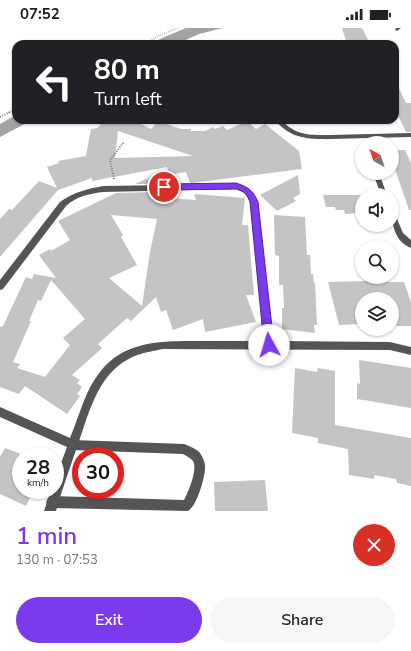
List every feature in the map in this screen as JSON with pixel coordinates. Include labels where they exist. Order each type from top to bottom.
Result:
[{"type":"street","points":[[281,124],[299,136],[355,136]]},
{"type":"street","points":[[362,136],[411,135]]},
{"type":"street","points":[[0,286],[63,204],[72,197],[84,192],[118,189],[231,185],[245,189],[251,194],[254,202],[269,345]]},
{"type":"street","points":[[399,232],[411,245]]},
{"type":"street","points":[[0,412],[73,445],[184,449],[196,456],[200,465],[196,492],[187,506],[51,506],[73,445],[96,384],[107,369],[128,354],[140,348],[163,345],[390,346],[411,351]]},
{"type":"path","points":[[152,40],[178,28]]},
{"type":"path","points":[[0,117],[12,111]]},
{"type":"path","points":[[118,189],[110,162],[111,157],[122,148],[124,142]]},
{"type":"shaded area","points":[[186,28],[223,28],[199,34],[186,40],[158,40]]},
{"type":"shaded area","points":[[12,117],[12,124],[24,124],[0,137],[0,124]]},
{"type":"building","points":[[342,28],[362,28],[368,40],[346,40]]},
{"type":"building","points":[[399,88],[406,103],[411,103],[411,132],[406,132],[399,117]]},
{"type":"building","points":[[98,124],[141,124],[151,129],[155,124],[167,124],[181,129],[191,129],[191,131],[205,131],[213,127],[215,129],[223,126],[227,130],[240,124],[250,124],[256,129],[265,124],[299,151],[302,169],[192,183],[190,183],[186,172],[169,175],[167,167],[92,181],[92,178],[58,190],[0,257],[0,219],[9,209],[12,210],[39,181],[57,188],[47,167],[59,163],[58,161],[86,156],[91,129],[97,128],[101,125]],"holes":[[[118,131],[193,156],[115,158]]]},
{"type":"building","points":[[399,150],[405,150],[411,163],[411,210],[409,210],[399,180]]},
{"type":"building","points":[[157,174],[155,184],[135,184]]},
{"type":"building","points":[[298,175],[300,194],[293,198],[296,201],[277,211],[260,195]]},
{"type":"building","points":[[153,192],[152,197],[196,200],[194,194],[245,198],[242,225],[248,225],[254,295],[246,295],[256,322],[205,332],[203,319],[173,330],[166,310],[161,312],[156,297],[131,321],[127,318],[98,344],[102,348],[72,375],[80,380],[77,383],[82,387],[77,394],[80,396],[67,414],[25,386],[19,394],[0,387],[0,327],[3,326],[26,277],[32,279],[34,274],[56,278],[39,255],[50,249],[51,251],[70,240],[58,221],[116,193]],"holes":[[[111,215],[157,219],[150,252],[142,306],[109,278],[137,265],[121,237],[123,235]],[[51,280],[85,319],[63,338],[70,345],[45,377],[17,368],[20,364],[13,362],[31,321],[29,321],[38,300],[41,301]]]},
{"type":"building","points":[[323,195],[355,195],[355,213],[345,214],[344,210],[336,210],[335,207],[326,207]]},
{"type":"building","points":[[274,215],[305,217],[307,255],[310,255],[311,274],[313,274],[315,283],[317,325],[314,325],[315,333],[282,329],[282,308],[284,308],[283,285],[279,285],[279,256],[275,255]]},
{"type":"building","points":[[355,281],[355,284],[399,284],[399,282],[404,282],[411,302],[411,326],[399,326],[399,292],[355,292],[355,324],[339,325],[328,282]]},
{"type":"building","points":[[359,360],[411,368],[411,408],[357,399],[357,383],[360,384]]},
{"type":"building","points":[[295,368],[317,372],[318,368],[335,371],[335,425],[411,438],[411,486],[397,483],[396,479],[374,475],[374,479],[349,475],[348,449],[318,443],[318,438],[292,433]]},
{"type":"building","points":[[5,448],[12,451],[12,499],[30,499],[26,506],[0,494],[0,457]]},
{"type":"building","points":[[265,480],[268,511],[215,511],[214,482]]},
{"type":"route","points":[[164,187],[226,185],[245,189],[251,194],[254,202],[269,345]]}]
